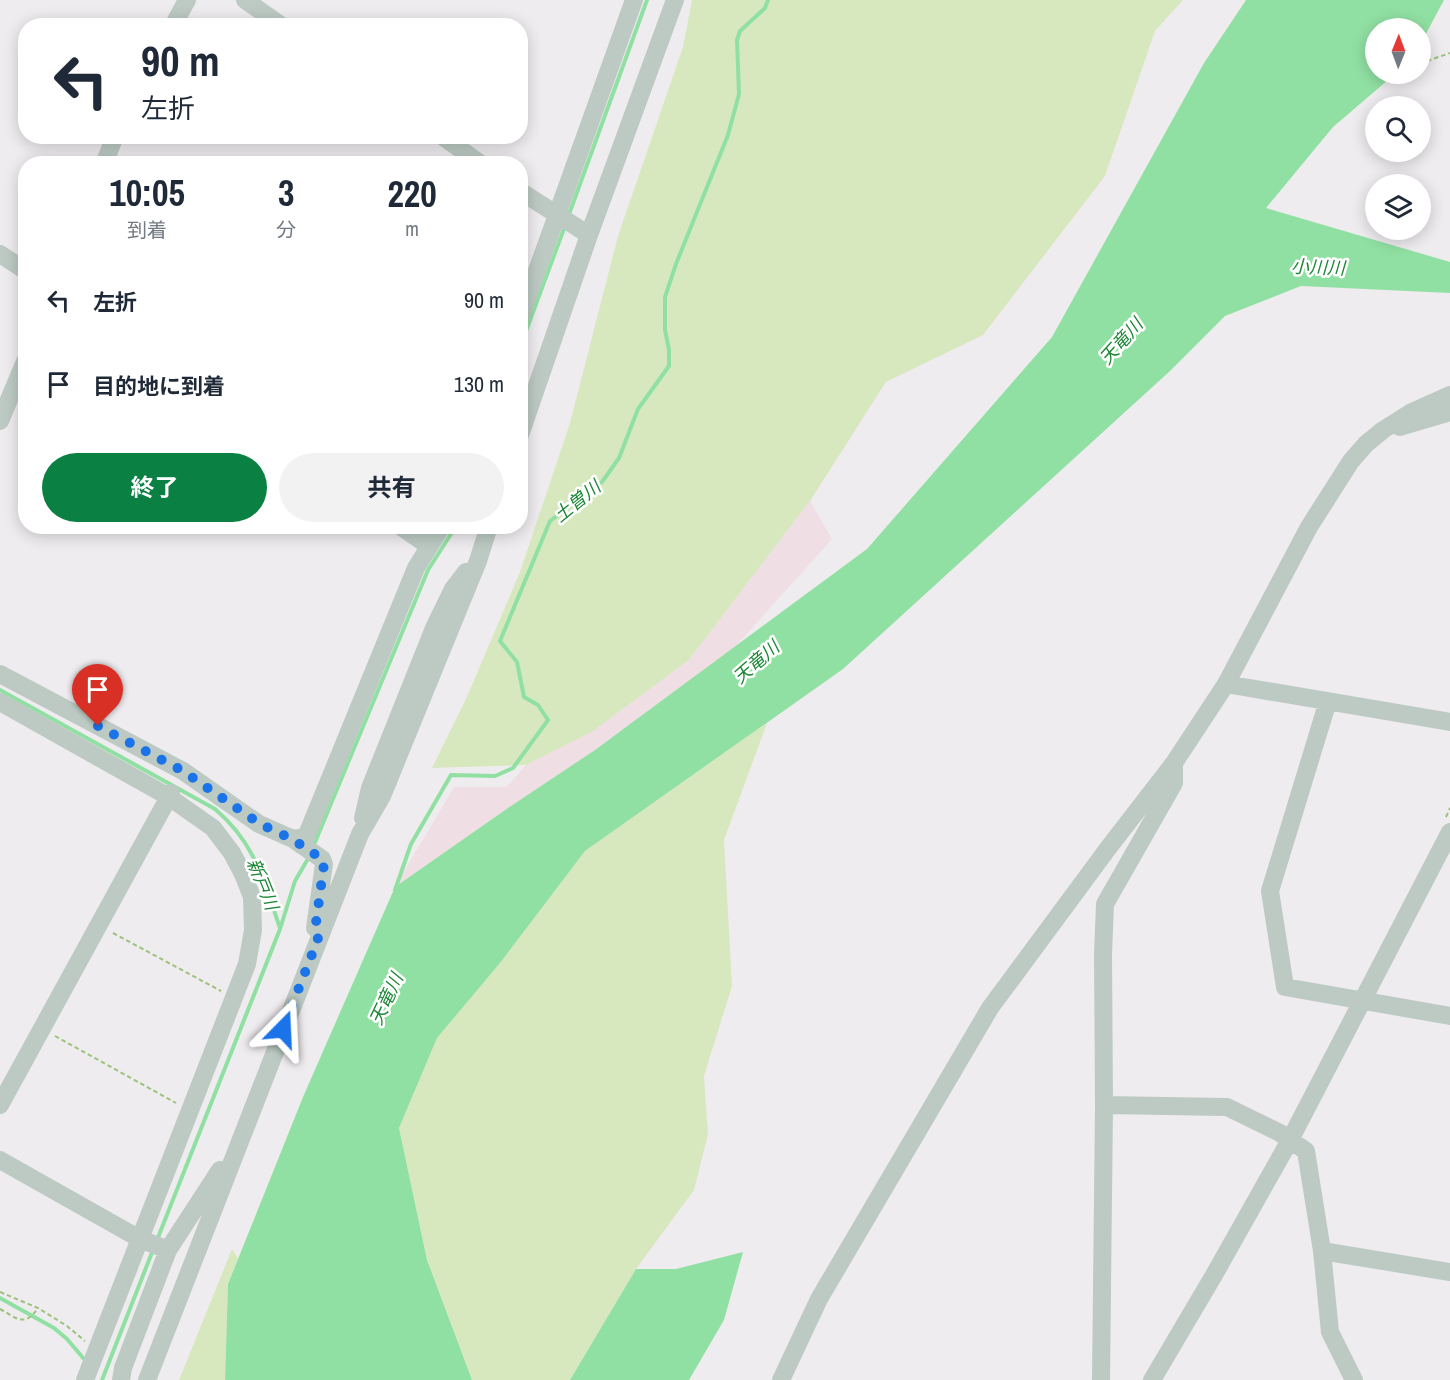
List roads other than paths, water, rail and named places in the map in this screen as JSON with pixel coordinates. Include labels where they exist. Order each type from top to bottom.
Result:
[{"type":"street","points":[[177,18],[187,0]]},
{"type":"street","points":[[245,0],[271,18]]},
{"type":"street","points":[[528,300],[563,220],[634,0]]},
{"type":"street","points":[[528,412],[589,235],[675,0]]},
{"type":"street","points":[[453,144],[470,156]]},
{"type":"street","points":[[528,196],[589,235]]},
{"type":"street","points":[[0,254],[18,266]]},
{"type":"street","points":[[0,422],[18,378]]},
{"type":"street","points":[[781,1380],[824,1290],[990,1008],[1174,763],[1226,684],[1315,518],[1351,461],[1383,430],[1410,413],[1450,395]]},
{"type":"street","points":[[1383,430],[1450,412]]},
{"type":"street","points":[[412,534],[429,546]]},
{"type":"street","points":[[305,848],[306,837],[416,568],[437,534]]},
{"type":"street","points":[[147,1380],[360,834],[388,782],[486,534]]},
{"type":"street","points":[[360,834],[370,788],[434,628],[453,589],[480,554]]},
{"type":"street","points":[[0,674],[183,771],[260,824],[305,848],[324,864],[315,930],[318,939]]},
{"type":"street","points":[[1226,684],[1450,722]]},
{"type":"street","points":[[1328,701],[1270,891],[1285,987],[1450,1016]]},
{"type":"street","points":[[0,702],[170,795],[213,828],[232,853],[252,897],[253,930],[250,950],[143,1240],[85,1380]]},
{"type":"street","points":[[380,763],[388,782]]},
{"type":"street","points":[[1101,1380],[1103,954],[1106,904],[1174,783],[1174,763]]},
{"type":"street","points":[[0,1105],[170,795]]},
{"type":"street","points":[[1152,1380],[1290,1140],[1450,832]]},
{"type":"street","points":[[1104,1105],[1227,1107],[1290,1140],[1306,1151],[1322,1251],[1330,1332],[1354,1380]]},
{"type":"street","points":[[0,1160],[143,1240],[166,1249]]},
{"type":"street","points":[[96,1355],[120,1371],[166,1249],[220,1171],[231,1162]]},
{"type":"street","points":[[1322,1251],[1450,1272]]},
{"type":"water","points":[[1246,0],[1444,0],[1431,24],[1431,18],[1365,18],[1365,84],[1383,84],[1369,96],[1365,96],[1365,100],[1333,127],[1266,208],[1365,237],[1365,240],[1375,240],[1450,262],[1450,293],[1301,286],[1225,316],[1170,371],[843,669],[585,851],[500,963],[437,1038],[399,1128],[427,1260],[472,1380],[225,1380],[228,1284],[303,1097],[395,887],[595,750],[867,549],[1052,337],[1204,63]]},
{"type":"water","points":[[743,1252],[724,1320],[689,1380],[570,1380],[636,1269],[676,1269]]},
{"type":"waterway","points":[[568,217],[647,0]]},
{"type":"waterway","name":"土曽川","points":[[395,890],[411,844],[451,775],[495,776],[513,768],[548,720],[538,705],[524,697],[517,662],[500,641],[550,521],[602,482],[619,458],[638,409],[669,366],[665,330],[665,297],[728,135],[739,94],[737,40],[740,31],[765,8],[768,0]]},
{"type":"waterway","points":[[528,325],[565,226]]},
{"type":"waterway","points":[[313,847],[428,570],[451,534]]},
{"type":"waterway","name":"新戸川","points":[[0,690],[215,809],[229,822],[249,849],[263,878],[280,928]]},
{"type":"waterway","points":[[157,1240],[280,929],[295,881],[309,857]]},
{"type":"waterway","points":[[102,1380],[153,1250]]},
{"type":"waterway","points":[[0,1298],[54,1328],[84,1359]]},
{"type":"water label","name":"小川川","points":[[1318,267]]},
{"type":"water label","name":"天竜川","points":[[1121,341]]},
{"type":"water label","name":"天竜川","points":[[756,662]]},
{"type":"water label","name":"天竜川","points":[[386,999]]}]
